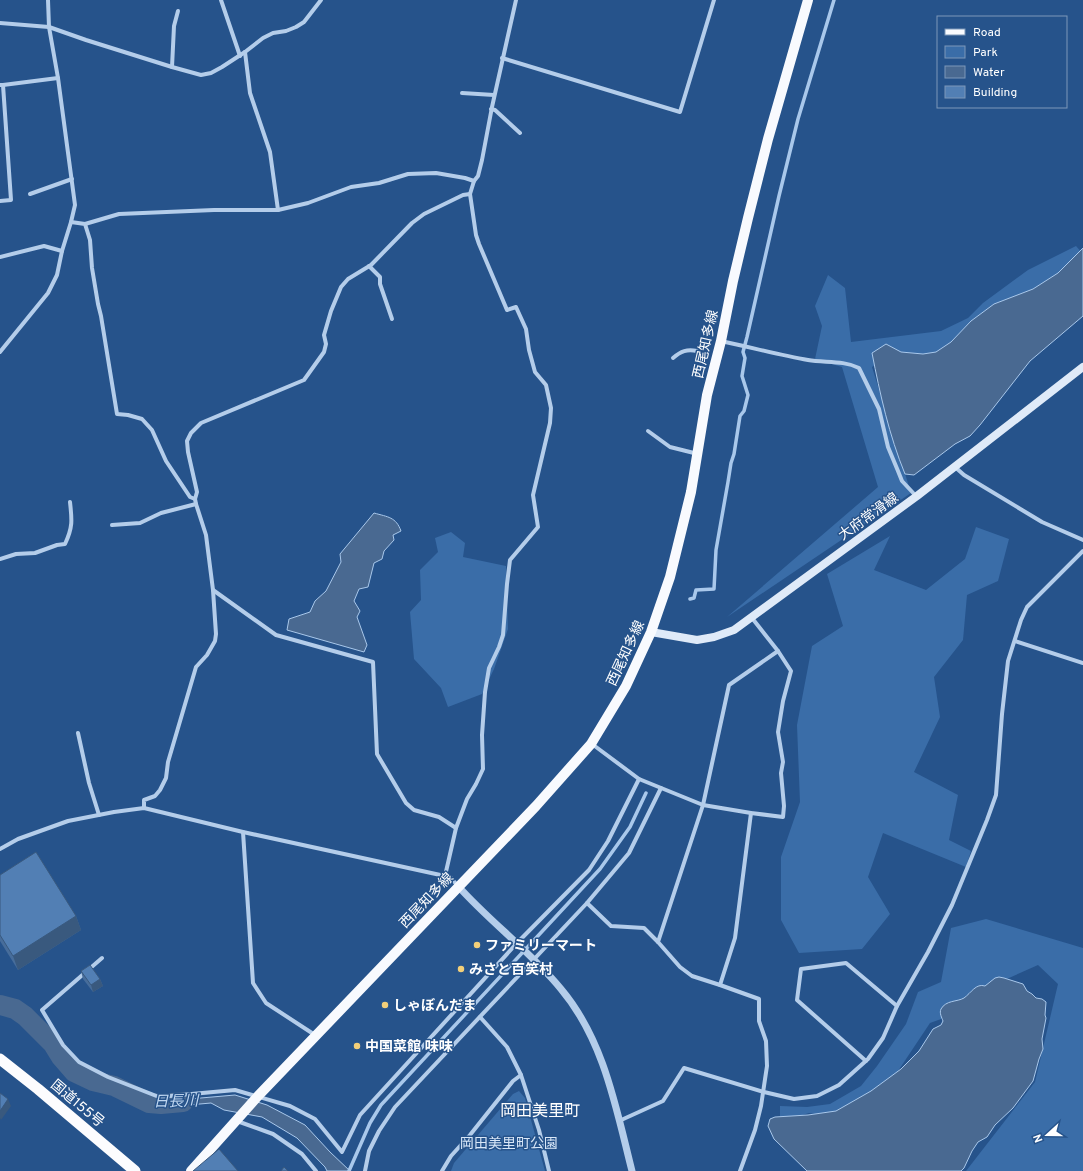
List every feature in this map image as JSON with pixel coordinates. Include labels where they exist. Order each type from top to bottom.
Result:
[{"type":"highway","name":"国道155号","points":[[0,1059],[135,1171]]},
{"type":"main road","name":"西尾知多線","points":[[191,1171],[258,1096],[536,806],[591,744],[626,686],[651,632],[670,577],[691,492],[708,395],[733,281],[766,146],[808,0]]},
{"type":"main road","name":"大府常滑線","points":[[651,632],[696,640],[714,637],[734,630],[917,496],[1083,367]]},
{"type":"street","points":[[0,352],[48,293],[57,275],[75,205],[58,78],[49,27],[48,0]]},
{"type":"street","points":[[221,0],[240,56]]},
{"type":"street","points":[[0,23],[49,27],[86,40],[201,75],[222,67],[240,56],[263,38],[273,33],[286,31],[296,27],[304,22],[321,0]]},
{"type":"street","points":[[445,876],[456,828],[467,799],[476,784],[482,769],[482,735],[485,692],[489,668],[503,635],[510,560],[538,527],[533,495],[550,423],[551,408],[546,385],[535,372],[529,350],[526,329],[516,307],[507,310],[479,244],[476,235],[470,194],[474,181],[478,176],[514,0]]},
{"type":"street","points":[[502,58],[680,112],[714,0]]},
{"type":"street","points":[[172,67],[174,26],[178,11]]},
{"type":"street","points":[[245,52],[250,93],[270,152],[278,210]]},
{"type":"street","points":[[0,201],[11,200],[1,85],[58,78]]},
{"type":"street","points":[[462,94],[494,95]]},
{"type":"street","points":[[491,109],[495,110],[520,132]]},
{"type":"street","points":[[71,222],[85,224],[118,214],[214,210],[278,210],[308,204],[351,187],[379,183],[408,174],[436,173],[474,181]]},
{"type":"street","points":[[30,194],[72,179]]},
{"type":"street","points":[[144,808],[144,800],[155,796],[166,778],[168,762],[196,668],[207,655],[215,642],[216,634],[213,590],[206,535],[195,501],[197,492],[188,452],[187,441],[191,433],[201,423],[304,380],[324,352],[326,344],[324,336],[331,311],[341,287],[348,279],[369,266],[412,223],[424,214],[463,195],[470,194]]},
{"type":"street","points":[[85,224],[90,240],[92,268],[117,414],[142,419],[152,430],[166,460],[190,497],[195,501]]},
{"type":"street","points":[[0,257],[44,246],[62,251]]},
{"type":"street","points":[[369,266],[380,277],[380,284],[392,319]]},
{"type":"street","points":[[721,341],[809,360],[853,365],[859,368],[879,409],[888,447],[902,481],[917,496]]},
{"type":"street","points":[[673,358],[678,354],[689,350],[697,351]]},
{"type":"street","points":[[648,431],[670,446],[698,454]]},
{"type":"street","points":[[955,467],[964,475],[1042,522],[1083,540]]},
{"type":"street","points":[[112,525],[140,523],[161,513],[195,501]]},
{"type":"street","points":[[0,559],[16,554],[35,553],[57,545],[65,544],[71,529],[72,519],[70,502]]},
{"type":"street","points":[[620,1121],[663,1101],[684,1068],[764,1092],[794,1099],[817,1096],[839,1085],[866,1061],[883,1038],[897,1006],[952,906],[996,795],[1002,714],[1008,661],[1021,620],[1028,607],[1083,551]]},
{"type":"street","points":[[213,590],[276,635],[373,662],[377,754],[406,803],[414,810],[439,817],[456,828]]},
{"type":"street","points":[[591,744],[641,780],[703,805],[783,817],[784,806],[781,773],[783,762],[778,732],[783,701],[791,671],[778,651],[752,618]]},
{"type":"street","points":[[1015,641],[1083,663]]},
{"type":"street","points":[[658,942],[703,805],[729,685],[778,651]]},
{"type":"street","points":[[78,733],[89,784],[99,815]]},
{"type":"street","points":[[102,958],[42,1010],[63,1045],[79,1062],[108,1077],[159,1098],[235,1090],[290,1106],[315,1119],[342,1152],[360,1115],[588,870],[608,841],[641,780]]},
{"type":"street","points":[[365,1171],[369,1151],[379,1131],[395,1107],[480,1018],[533,958],[587,903],[629,853],[659,787]]},
{"type":"street","points":[[0,850],[25,836],[68,821],[144,808],[243,832],[450,878],[474,903],[533,958],[562,989],[580,1015],[588,1029],[602,1062],[620,1121],[632,1171]]},
{"type":"street","points":[[720,985],[735,938],[751,813]]},
{"type":"street","points":[[243,832],[253,984],[266,1003],[316,1035]]},
{"type":"street","points":[[587,903],[611,926],[644,928],[680,967],[692,976],[759,999],[759,1021],[766,1041],[767,1066],[764,1092],[755,1130],[740,1171]]},
{"type":"street","points":[[866,1061],[797,1000],[801,969],[846,963],[897,1006]]},
{"type":"street","points":[[480,1018],[507,1047],[521,1075],[539,1130],[549,1171]]},
{"type":"street","points":[[442,1171],[451,1156],[513,1082],[521,1075]]},
{"type":"street","points":[[236,1120],[273,1134],[302,1154],[316,1171]]},
{"type":"green space","points":[[1076,246],[1083,254],[1031,300],[927,361],[884,359],[872,367],[911,493],[727,617],[878,487],[842,367],[815,359],[822,326],[815,306],[828,275],[845,288],[851,342],[941,331],[968,318],[983,303],[1028,270]]},
{"type":"green space","points":[[976,527],[1009,539],[998,581],[967,595],[963,640],[934,677],[940,717],[914,772],[958,795],[949,840],[971,851],[966,867],[883,833],[868,877],[890,914],[862,949],[799,953],[781,920],[781,857],[800,802],[797,725],[812,646],[843,626],[827,574],[890,536],[874,570],[926,590],[965,559]]},
{"type":"green space","points":[[451,532],[465,543],[463,557],[506,566],[508,629],[494,669],[482,694],[448,707],[441,688],[414,659],[410,612],[421,600],[420,570],[438,552],[435,538]]},
{"type":"green space","points":[[986,919],[1083,948],[1083,1171],[966,1171],[1035,1082],[1058,984],[1038,965],[975,993],[955,1014],[930,1023],[886,1089],[827,1116],[809,1113],[780,1122],[780,1106],[807,1107],[830,1104],[861,1086],[877,1066],[906,1024],[918,992],[941,982],[951,928]]},
{"type":"green space","name":"岡田美里町公園","points":[[519,1091],[525,1098],[545,1171],[451,1171],[454,1163],[513,1094]]},
{"type":"water","points":[[1083,248],[1083,316],[1030,361],[970,436],[955,444],[914,475],[905,474],[894,444],[878,384],[872,353],[886,344],[901,352],[923,354],[936,352],[951,342],[971,321],[994,304],[1033,289],[1058,273]]},
{"type":"water","points":[[374,513],[394,520],[401,531],[393,535],[394,540],[384,551],[382,559],[374,563],[368,587],[359,589],[354,601],[360,611],[357,617],[367,645],[364,652],[287,630],[289,619],[310,612],[315,601],[326,591],[341,562],[340,554]]},
{"type":"water","points":[[999,977],[1023,984],[1027,991],[1036,998],[1042,999],[1046,1002],[1046,1018],[1042,1039],[1043,1049],[1033,1081],[1013,1108],[995,1125],[987,1137],[978,1142],[961,1171],[807,1171],[774,1139],[768,1126],[770,1119],[775,1117],[808,1115],[836,1111],[871,1091],[901,1069],[919,1051],[933,1029],[941,1025],[943,1021],[940,1011],[943,1006],[964,998],[976,987],[982,985],[985,986],[995,978]]},
{"type":"water","points":[[235,1095],[267,1105],[305,1125],[350,1171],[327,1171],[325,1167],[297,1138],[262,1117],[224,1110],[211,1103],[155,1108],[155,1102]]},
{"type":"building","points":[[36,852],[76,916],[13,956],[0,935],[0,875]]},
{"type":"building","points":[[90,965],[100,979],[91,985],[81,971]]},
{"type":"building","points":[[0,1093],[8,1099],[0,1111]]},
{"type":"building","points":[[219,1149],[238,1171],[193,1171]]},
{"type":"building","points":[[284,1167],[288,1171],[281,1171]]},
{"type":"waterway","points":[[690,599],[694,598],[696,590],[714,589],[716,550],[731,463],[734,454],[740,416],[744,411],[748,395],[742,376],[745,358],[743,352],[798,119],[834,0]]},
{"type":"waterway","points":[[349,1171],[370,1123],[381,1105],[600,869],[630,827],[646,793]]},
{"type":"waterway","name":"日長川","points":[[0,1005],[15,1009],[25,1016],[53,1044],[61,1057],[74,1072],[93,1081],[114,1086],[149,1103],[161,1104],[183,1102]]},
{"type":"place","name":"ファミリーマート","points":[[477,945]]},
{"type":"place","name":"みさと百笑村","points":[[461,969]]},
{"type":"place","name":"しゃぼんだま","points":[[385,1005]]},
{"type":"place","name":"中国菜館 味味","points":[[357,1046]]},
{"type":"district","name":"岡田美里町","points":[[540,1110]]}]
